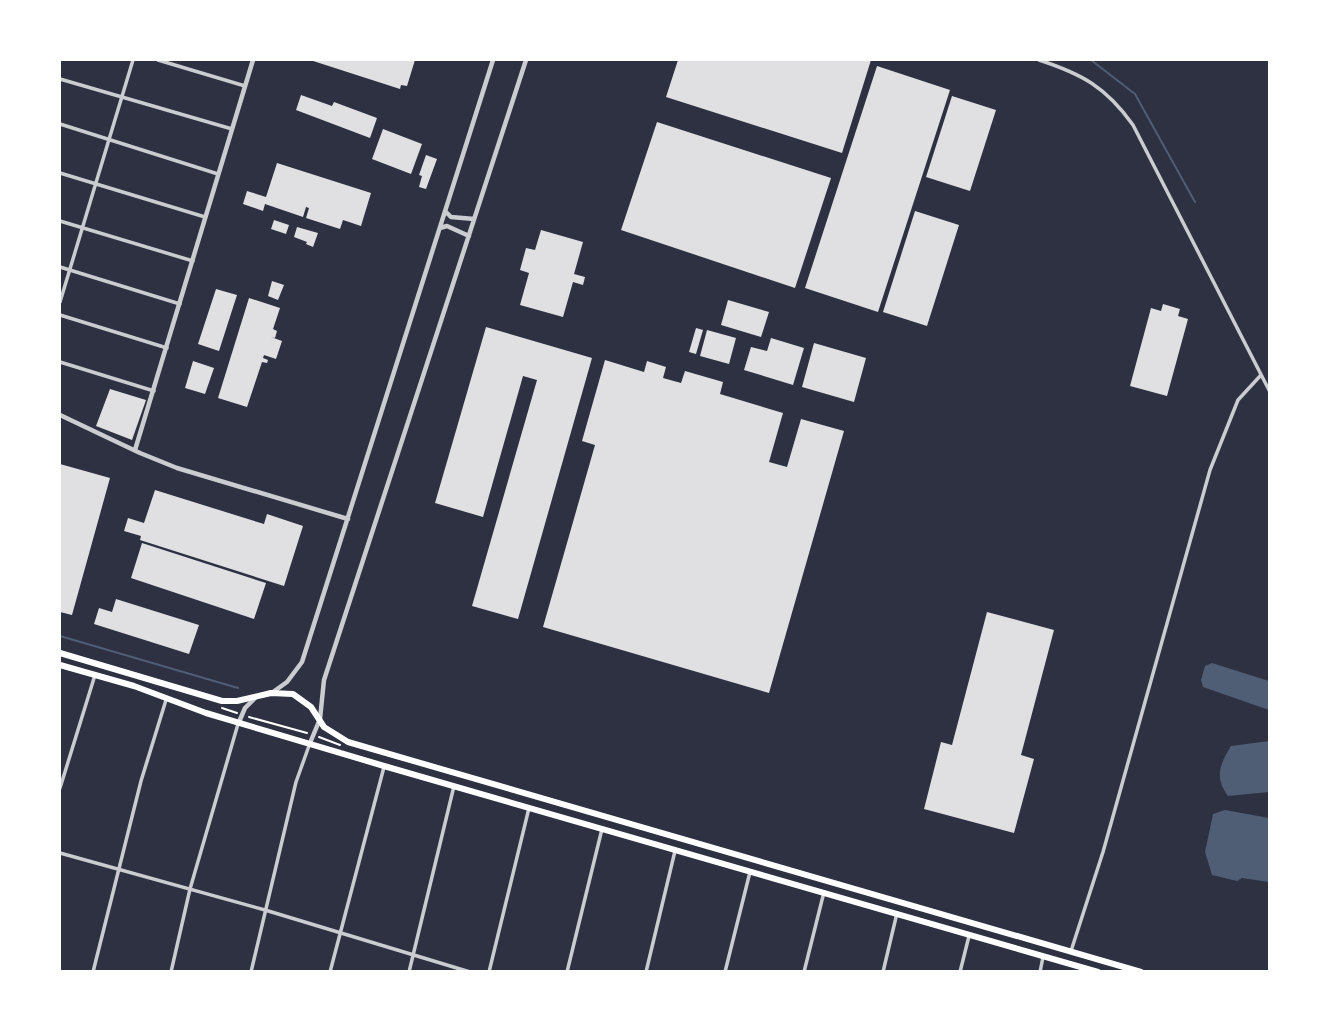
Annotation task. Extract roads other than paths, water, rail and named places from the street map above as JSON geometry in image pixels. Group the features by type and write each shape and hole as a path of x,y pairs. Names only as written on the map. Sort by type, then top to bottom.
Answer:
{"highway":[{"path":"60,653 222,701 237,701 271,693 293,694 311,707 324,727 338,738 370,749 1141,971"},
{"path":"60,665 238,723 1098,971"}],"street":[{"path":"60,302 133,60"},
{"path":"158,60 245,86"},
{"path":"135,450 253,60"},
{"path":"171,971 190,889 238,723 250,702 287,682 302,662 493,60"},
{"path":"251,971 296,782 320,719 324,680 526,60"},
{"path":"1039,60 1066,68 1092,82 1124,112 1269,392"},
{"path":"60,79 232,129"},
{"path":"60,124 218,174"},
{"path":"60,173 205,217"},
{"path":"445,211 451,217 474,219"},
{"path":"60,221 193,261"},
{"path":"440,228 447,226 469,236"},
{"path":"60,267 180,304"},
{"path":"60,315 167,348"},
{"path":"60,362 154,391"},
{"path":"1072,951 1103,852 1210,471 1238,400 1261,375"},
{"path":"60,415 177,468 348,519"},
{"path":"60,788 95,675"},
{"path":"93,971 141,781 167,698"},
{"path":"330,971 384,766"},
{"path":"409,971 454,786"},
{"path":"489,971 530,808"},
{"path":"567,971 602,829"},
{"path":"646,971 676,850"},
{"path":"60,853 470,971"},
{"path":"725,971 750,872"},
{"path":"804,971 824,892"},
{"path":"883,971 897,913"},
{"path":"960,971 970,934"},
{"path":"1040,971 1044,955"}],"water":[{"path":"1212,663 1269,681 1269,710 1203,687 1201,680 1205,666"},
{"path":"1269,741 1269,792 1228,796 1221,783 1220,771 1231,746"},
{"path":"1225,810 1269,818 1269,882 1242,878 1237,881 1212,875 1205,852 1213,814"}],"waterway":[{"path":"1091,60 1135,94 1195,202"},
{"path":"60,636 238,688"}]}
